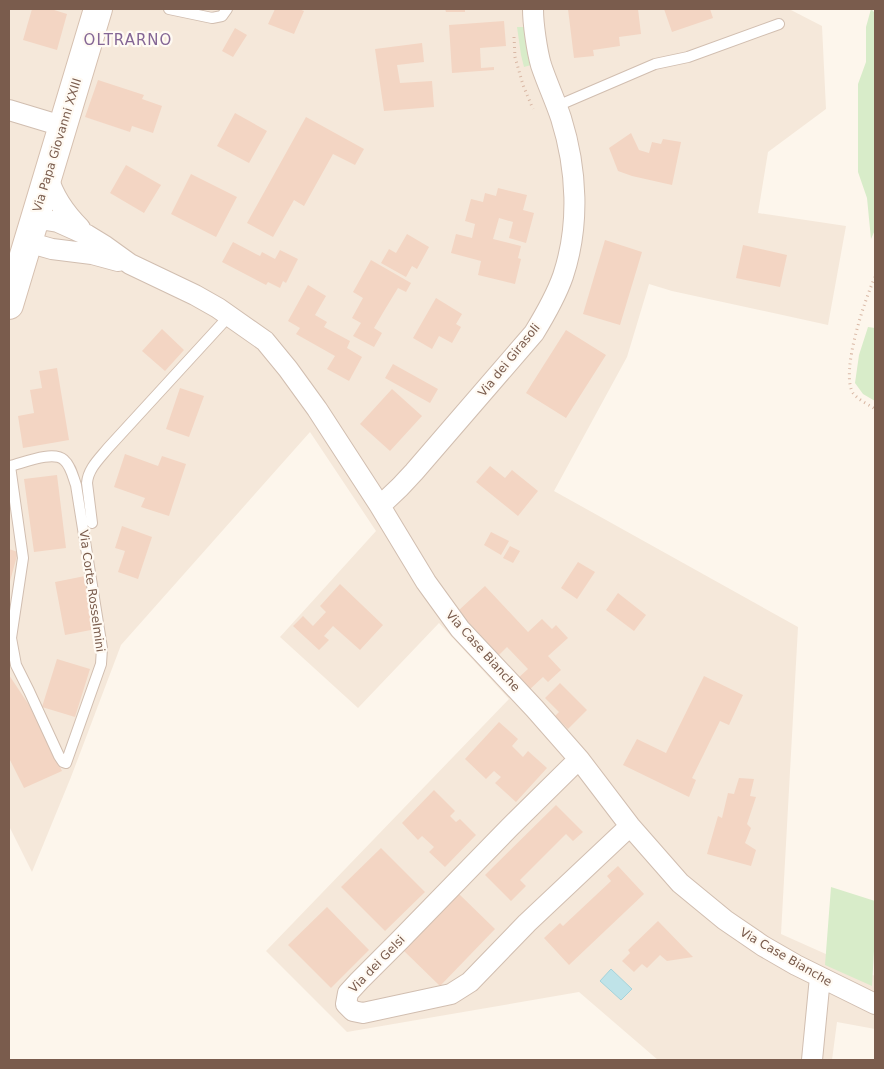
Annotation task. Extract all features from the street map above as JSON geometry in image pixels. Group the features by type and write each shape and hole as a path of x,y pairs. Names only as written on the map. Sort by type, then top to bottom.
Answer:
{"main road":[{"name":"Via Papa Giovanni XXIII","path":"11,292 48,177 98,9"}],"street":[{"name":"Via dei Girasoli","path":"380,506 410,477 523,347 546,314 562,277 572,236 574,197 572,166 557,106 540,60 533,9"},
{"path":"9,110 62,126"},
{"name":"Via Case Bianche","path":"48,177 61,207 87,235"},
{"name":"Via Case Bianche","path":"130,264 92,254 52,249 30,233 40,221 46,220 58,222 87,235 130,264 195,295 230,315 265,341 317,409 380,506 426,582 460,629 579,759 630,826 680,883 725,920 763,946 820,978 875,1004"},
{"name":"Via dei Gelsi","path":"579,759 359,981 348,993 346,1004 352,1011 364,1013 451,994 470,982 527,923 630,826"},
{"path":"812,1060 820,978"}],"lane":[{"path":"169,9 212,18 222,16 227,9"},
{"path":"557,106 655,64 688,57 779,24"},
{"path":"92,523 87,483 94,466 108,448 230,315"},
{"name":"Via Corte Rosselmini","path":"54,456 62,458 68,465 76,485 102,655 66,763 59,756 16,665 11,638 24,558 9,466 45,457 54,456"}],"path":[{"path":"875,277 856,333 849,369 849,382 853,393 875,408"}],"shaded area":[{"name":"OLTRARNO","path":"9,9 789,9 822,26 826,109 768,152 758,213 846,226 828,325 672,291 649,284 627,357 554,491 798,627 781,934 875,976 875,1029 837,1022 832,1060 658,1060 579,992 347,1032 266,951 509,699 439,623 358,708 280,637 376,531 310,432 121,645 71,777 32,872 9,826"}],"green space":[{"path":"871,9 875,13 875,230 871,239 867,198 858,172 858,84 866,62 866,27"},
{"path":"517,27 526,27 531,65 524,67 521,55"},
{"path":"868,327 875,328 875,401 863,394 855,383 859,355"},
{"path":"831,887 875,901 872,986 825,965"}],"water":[{"path":"611,969 632,989 621,1000 600,981"}],"building":[{"path":"32,9 51,9 67,14 57,50 23,40"},
{"path":"275,9 299,9 304,11 294,34 268,24"},
{"path":"445,9 465,9 465,12 446,12"},
{"path":"568,9 638,9 641,34 619,37 620,46 593,50 594,56 574,58"},
{"path":"664,9 710,9 713,18 672,32"},
{"path":"504,21 506,46 480,48 481,68 494,67 494,70 452,73 449,25"},
{"path":"235,28 247,35 233,57 222,51"},
{"path":"422,43 424,62 397,65 400,83 432,81 434,107 384,111 375,49"},
{"path":"98,80 144,95 142,99 162,106 153,133 132,126 130,132 85,117"},
{"path":"235,113 267,131 249,163 217,146"},
{"path":"306,117 364,149 355,165 333,154 304,206 294,200 273,237 247,223"},
{"path":"631,133 639,150 649,153 652,142 661,144 663,139 681,142 672,185 618,171 609,148"},
{"path":"126,165 161,185 144,213 110,193"},
{"path":"191,174 237,197 216,237 171,214"},
{"path":"498,188 527,195 523,210 534,213 526,243 509,238 513,222 499,218 493,239 521,246 518,258 521,259 515,284 478,275 481,261 451,253 456,234 472,238 475,224 465,221 471,199 483,202 485,193 496,196"},
{"path":"407,234 429,247 417,269 412,266 406,277 381,263 389,249 396,253"},
{"path":"605,240 642,252 620,325 583,314"},
{"path":"233,242 260,256 262,252 275,259 280,250 298,259 286,283 283,281 280,288 268,282 266,285 222,262"},
{"path":"743,245 787,255 780,287 736,278"},
{"path":"371,260 411,283 406,292 398,288 374,328 382,333 374,347 353,336 361,323 352,318 363,298 353,292"},
{"path":"308,285 326,296 315,315 327,322 324,327 350,341 347,348 362,357 349,381 327,369 335,356 296,334 300,328 288,321"},
{"path":"436,298 462,314 456,324 461,327 452,343 439,336 432,349 413,338"},
{"path":"162,329 184,350 165,371 142,351"},
{"path":"566,330 606,355 566,418 526,393"},
{"path":"393,364 438,389 430,403 385,378"},
{"path":"57,368 69,440 23,448 18,416 34,413 30,390 42,388 39,371"},
{"path":"180,388 204,396 189,437 166,429"},
{"path":"392,389 422,416 390,451 360,424"},
{"path":"125,454 158,466 162,456 186,464 169,516 141,507 145,498 114,487"},
{"path":"490,466 505,478 512,470 538,491 518,516 476,482"},
{"path":"57,475 66,548 34,552 24,479"},
{"path":"122,526 152,537 138,579 118,572 125,551 115,548"},
{"path":"491,532 509,541 501,555 484,545"},
{"path":"510,546 520,551 513,563 503,558"},
{"path":"9,549 18,552 9,585"},
{"path":"578,562 595,572 577,599 561,588"},
{"path":"85,576 96,629 65,635 55,582"},
{"path":"340,584 383,625 360,650 333,626 324,636 329,640 319,650 293,626 303,616 313,626 326,612 320,606"},
{"path":"485,586 528,632 542,619 552,629 556,625 568,638 548,656 561,670 548,682 543,677 528,691 517,679 528,669 507,647 499,655 458,611"},
{"path":"618,593 646,615 634,631 606,610"},
{"path":"57,659 90,669 75,717 42,707"},
{"path":"9,675 29,705 62,771 24,788 9,758"},
{"path":"704,676 743,695 729,725 720,721 692,778 696,780 689,797 623,765 637,739 666,753"},
{"path":"560,683 587,710 568,729 555,716 559,712 545,698"},
{"path":"499,722 518,739 512,746 523,757 528,751 547,768 516,802 495,783 501,777 494,771 486,779 465,759"},
{"path":"739,778 754,779 750,796 756,797 747,824 751,828 745,843 756,850 751,866 707,854 718,816 722,818 728,793 734,794"},
{"path":"434,790 455,811 450,816 456,822 460,819 476,835 445,867 429,852 434,847 422,836 418,840 402,823"},
{"path":"556,805 583,832 573,841 566,834 520,880 526,886 511,901 485,875"},
{"path":"381,848 425,892 385,931 341,887"},
{"path":"618,866 644,894 569,965 544,938 560,923 563,926 611,881 607,876"},
{"path":"459,894 495,929 440,986 404,951"},
{"path":"327,907 369,950 331,988 288,945"},
{"path":"658,921 693,957 667,961 660,955 647,968 642,964 634,972 622,961 630,953 628,950"}],"district":[{"name":"OLTRARNO","path":"128,40"}]}
